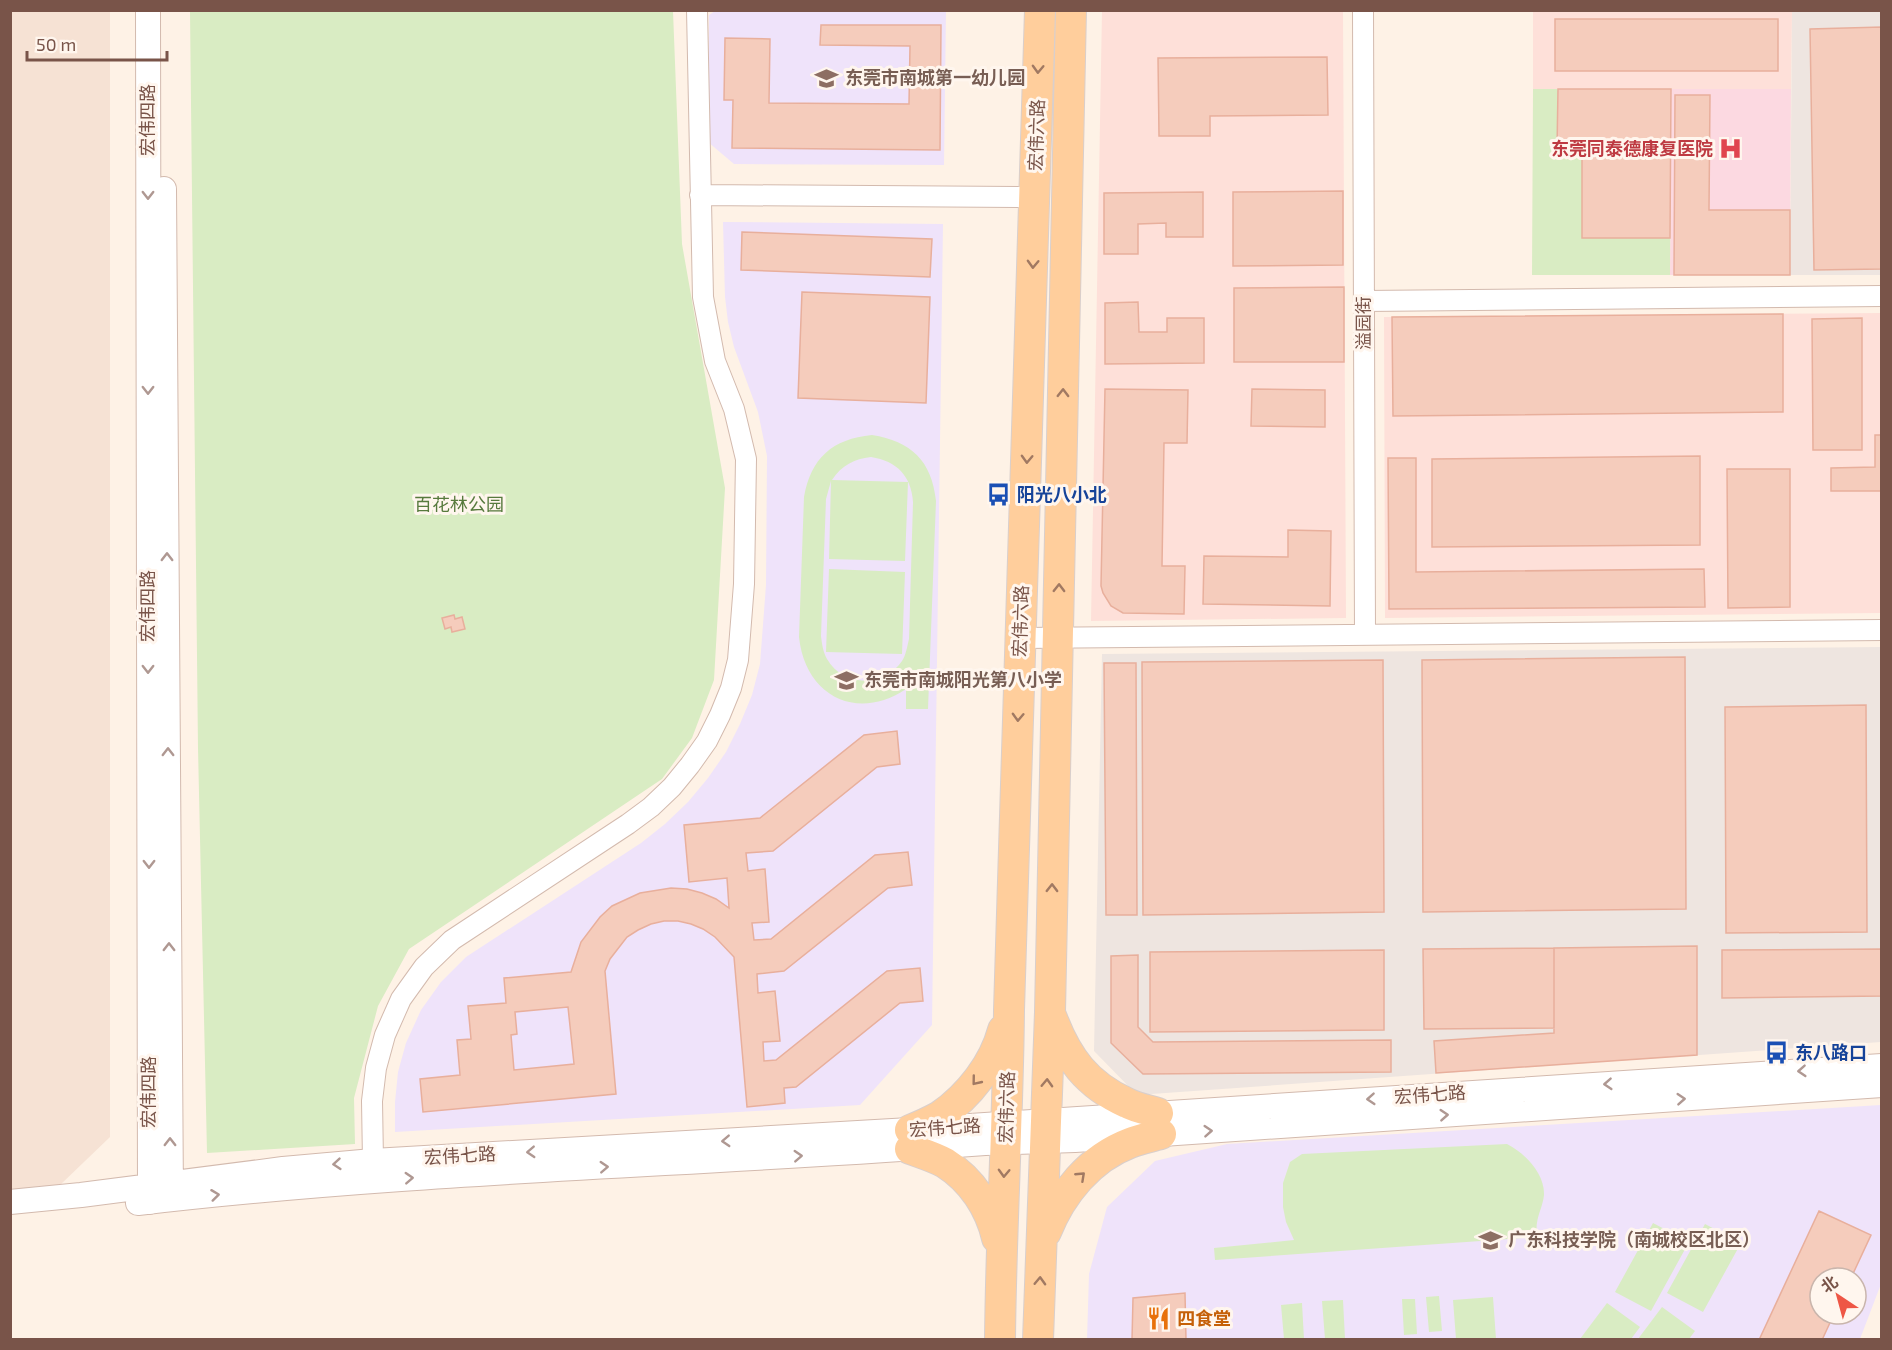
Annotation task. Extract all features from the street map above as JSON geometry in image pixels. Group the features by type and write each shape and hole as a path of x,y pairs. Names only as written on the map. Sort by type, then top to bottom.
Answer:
{"main road":[{"name":"宏伟六路","path":"1000,1340 1040,10"},
{"name":"宏伟六路","path":"1038,1340 1050,1012 1071,10"},
{"path":"1001,1255 992,1219 973,1187 944,1163 910,1140 965,1095 985,1070 1000,1041 1009,1010"},
{"path":"1041,1244 1054,1212 1073,1184 1099,1160 1160,1123 1101,1089 1078,1068 1060,1042 1050,1012"}],"street":[{"name":"宏伟四路","path":"148,10 160,1193"},
{"name":"宏伟四路","path":"160,1193 163,10"},
{"path":"373,1161 372,1101 379,1057 385,1035 401,999 424,967 452,940 651,807 672,787 707,741 731,688 738,660 744,584 746,459 734,409 715,361 703,297 697,10"},
{"name":"溢园街","path":"1363,10 1365,635"},
{"path":"700,195 1035,197"},
{"path":"1364,301 1881,296"},
{"path":"1021,638 1881,630"},
{"name":"宏伟七路","path":"10,1202 160,1193 231,1192 1160,1123 1881,1066"},
{"name":"宏伟七路","path":"1160,1123 1881,1085"},
{"name":"宏伟七路","path":"10,1218 160,1193 283,1169 373,1161 910,1140"}],"shaded area":[{"path":"11,11 110,11 110,1137 60,1185 11,1190"},
{"name":"东莞市南城第一幼儿园","path":"715,11 946,11 944,165 734,164 708,142 709,15"},
{"path":"1102,11 1343,11 1346,618 1091,621"},
{"path":"1533,11 1792,11 1791,89 1533,89"},
{"path":"1792,11 1881,11 1881,275 1790,275"},
{"name":"东莞同泰德康复医院","path":"1671,89 1791,89 1790,275 1670,275"},
{"name":"东莞市南城阳光第八小学","path":"723,222 943,224 932,1025 860,1105 395,1132 398,1072 406,1043 421,1010 441,982 466,957 641,843 665,824 688,802 726,752 752,695 760,664 766,585 767,456 758,412 734,347 728,322"},
{"path":"1881,313 1881,613 1385,618 1384,317"},
{"path":"1881,647 1881,1042 1137,1095 1094,1051 1102,654"},
{"name":"广东科技学院（南城校区北区）","path":"1881,1105 1881,1284 1868,1318 1868,1266 1808,1266 1808,1326 1865,1326 1860,1339 1087,1340 1089,1274 1107,1207 1155,1161 1227,1144"}],"green space":[{"name":"百花林公园","path":"190,11 673,11 682,244 725,488 714,680 692,738 662,779 409,949 378,1006 354,1098 355,1144 207,1153 198,748"},
{"path":"1533,89 1671,89 1670,275 1532,275"},
{"path":"872,435 886,438 908,448 924,464 934,487 936,501 928,709 906,709 906,689 888,699 869,703 852,703 836,697 823,688 811,675 803,658 799,637 804,497 807,483 818,461 826,453 845,441","holes":["871,457 895,466 908,482 832,480 849,464","831,481 829,559 905,561 908,482 913,502 909,639 906,651 902,661 885,676 875,680 853,679 843,675 827,659 821,636 826,499"]},
{"path":"829,569 905,572 902,654 826,652"},
{"path":"1507,1144 1533,1165 1541,1179 1544,1195 1537,1225 1538,1237 1215,1260 1214,1248 1294,1240 1286,1222 1283,1207 1283,1183 1290,1162 1302,1154"},
{"path":"1653,1223 1689,1242 1651,1311 1615,1292"},
{"path":"1705,1224 1741,1243 1703,1312 1667,1293"},
{"path":"1439,1296 1442,1331 1429,1332 1426,1297"},
{"path":"1493,1297 1496,1339 1456,1339 1453,1300"},
{"path":"1402,1299 1415,1299 1417,1334 1404,1335"},
{"path":"1343,1300 1345,1339 1325,1339 1322,1301"},
{"path":"1302,1303 1304,1339 1284,1339 1281,1305"},
{"path":"1607,1303 1640,1327 1631,1339 1580,1339"},
{"path":"1662,1307 1695,1331 1689,1339 1638,1339"}],"building":[{"path":"1555,19 1778,19 1778,71 1555,71"},
{"path":"821,25 941,25 940,150 732,148 733,100 724,100 725,38 770,39 769,103 909,104 910,46 820,45"},
{"path":"1882,27 1882,269 1814,270 1810,29"},
{"path":"1327,57 1328,115 1210,116 1210,136 1159,136 1158,58"},
{"path":"1558,89 1671,89 1670,238 1582,238 1582,149 1557,149"},
{"path":"1675,95 1710,95 1709,210 1790,210 1790,275 1674,275"},
{"path":"1343,191 1343,265 1233,266 1233,192"},
{"path":"1203,192 1203,237 1166,237 1166,223 1138,224 1138,254 1104,254 1104,193"},
{"path":"742,232 932,239 930,277 741,270"},
{"path":"1344,287 1344,362 1234,362 1234,288"},
{"path":"802,292 930,297 926,403 798,398"},
{"path":"1138,302 1139,332 1167,332 1167,318 1204,318 1204,363 1105,364 1105,303"},
{"path":"1783,314 1783,412 1393,416 1392,317"},
{"path":"1862,318 1862,450 1813,450 1812,319"},
{"path":"1105,389 1188,390 1187,443 1164,443 1162,566 1185,566 1184,614 1123,613 1111,606 1103,593 1101,586"},
{"path":"1252,389 1325,390 1325,427 1251,426"},
{"path":"1875,435 1882,435 1882,491 1831,491 1831,468 1875,467"},
{"path":"1700,456 1700,545 1432,547 1432,459"},
{"path":"1388,458 1416,458 1416,572 1704,569 1705,607 1389,609"},
{"path":"1727,469 1790,469 1790,607 1728,608"},
{"path":"1288,530 1331,531 1330,606 1203,604 1204,556 1288,557"},
{"path":"454,615 455,619 462,617 465,629 452,632 451,627 445,629 442,618"},
{"path":"1685,657 1686,909 1423,912 1422,660"},
{"path":"1383,660 1384,912 1143,915 1142,662"},
{"path":"1104,663 1136,663 1137,915 1106,915"},
{"path":"1866,705 1867,932 1726,933 1725,707"},
{"path":"897,731 900,764 877,767 773,851 746,853 748,871 765,869 769,922 752,923 754,940 771,939 875,855 908,852 912,885 888,888 784,971 757,974 758,993 775,991 780,1041 763,1042 764,1061 776,1060 887,971 920,968 923,1001 900,1003 796,1087 784,1088 785,1103 747,1107 734,957 715,937 703,929 678,921 664,921 651,924 627,937 610,959 605,971 616,1094 423,1112 420,1079 460,1075 457,1040 471,1039 468,1006 506,1003 504,978 571,972 581,942 600,917 612,906 640,893 671,888 687,889 716,899 729,908 727,878 689,882 684,825 760,818 864,735","holes":["568,1007 574,1064 514,1070 511,1035 517,1034 515,1012"]},
{"path":"1697,946 1697,1055 1436,1073 1434,1041 1554,1033 1554,948"},
{"path":"1554,948 1554,1028 1424,1029 1423,949"},
{"path":"1882,949 1882,996 1722,998 1722,950"},
{"path":"1384,950 1384,1030 1150,1032 1150,952"},
{"path":"1138,955 1138,1027 1153,1042 1391,1040 1391,1072 1143,1074 1111,1043 1111,956"},
{"path":"1819,1211 1871,1235 1857,1266 1808,1266 1808,1326 1828,1326 1822,1340 1759,1340"},
{"name":"四食堂","path":"1185,1293 1186,1340 1132,1340 1133,1298"}],"place":[{"name":"东莞市南城第一幼儿园","path":"827,78"},
{"name":"东莞同泰德康复医院","path":"1731,149"},
{"name":"阳光八小北","path":"999,495"},
{"name":"东莞市南城阳光第八小学","path":"846,680"},
{"name":"东八路口","path":"1777,1053"},
{"name":"广东科技学院（南城校区北区）","path":"1490,1240"},
{"name":"四食堂","path":"1159,1319"}]}
